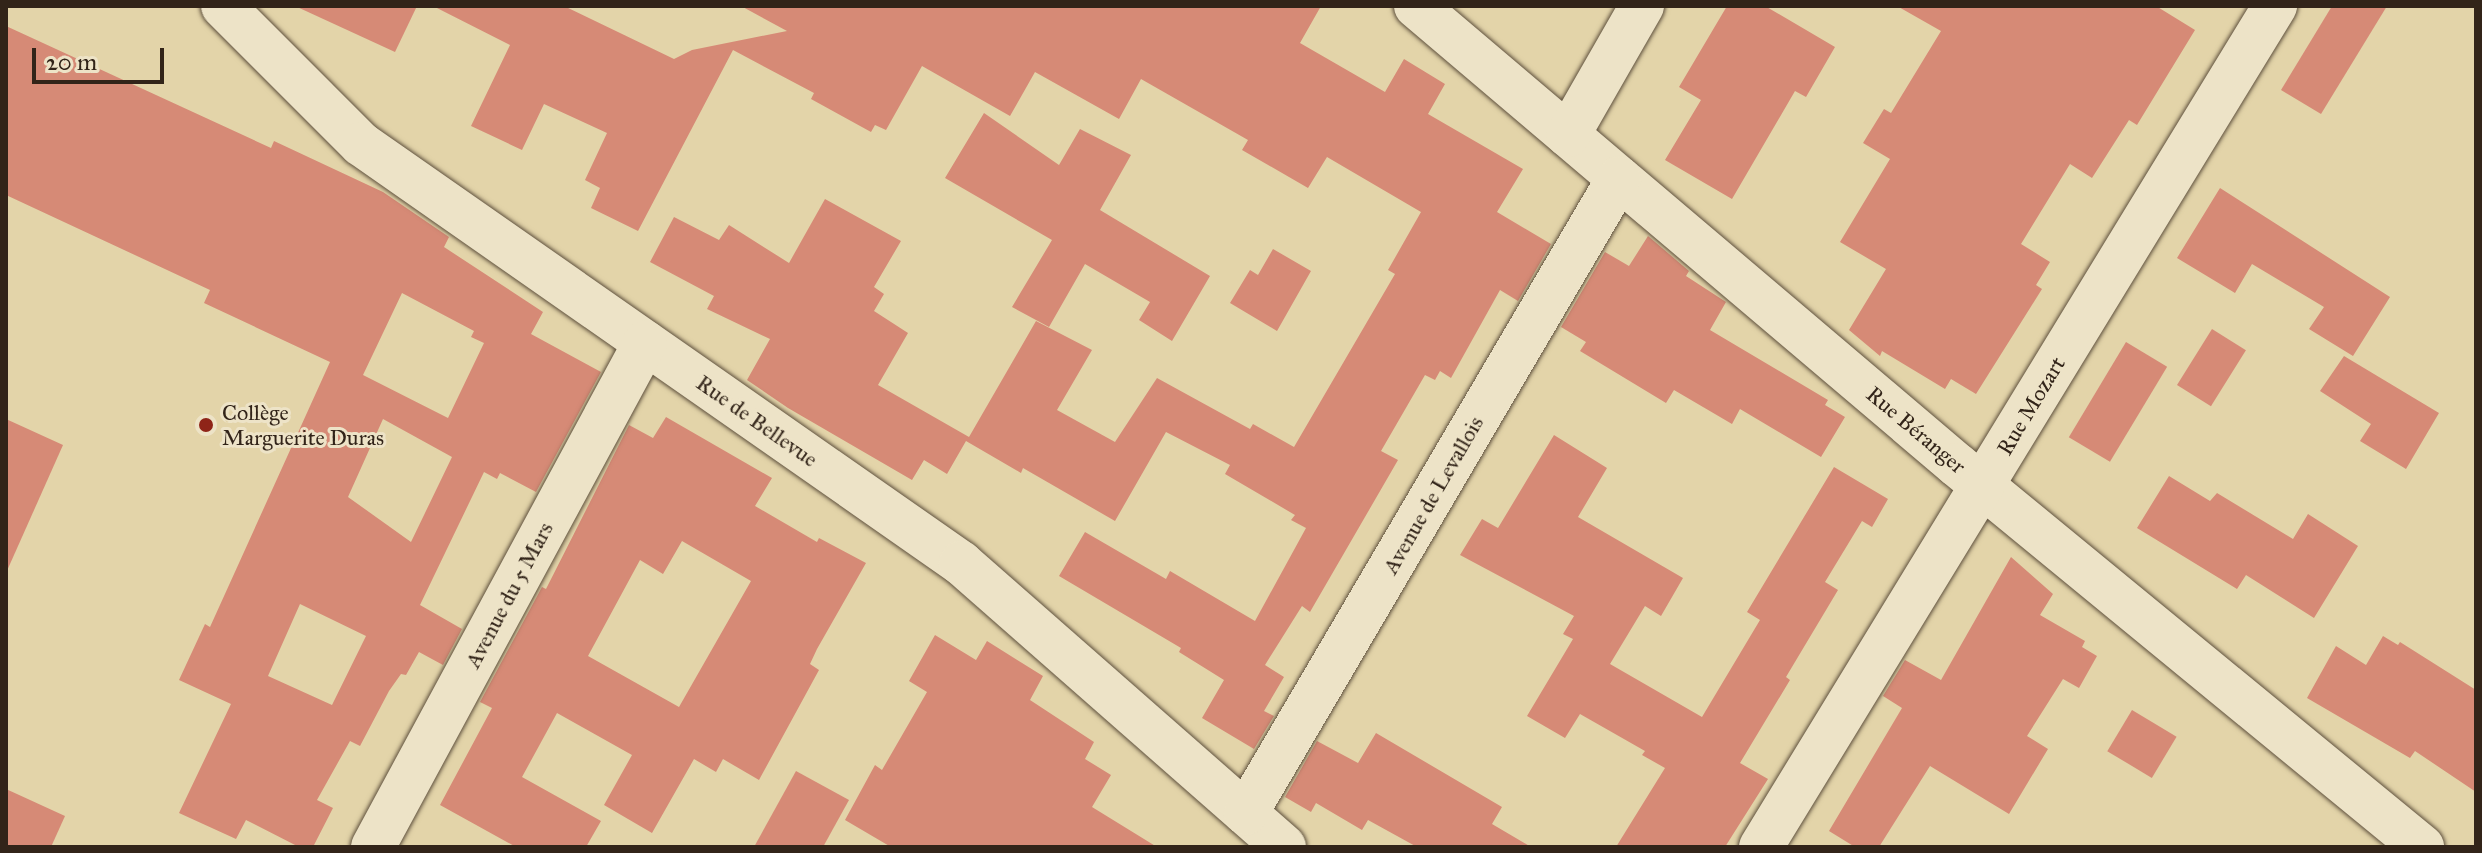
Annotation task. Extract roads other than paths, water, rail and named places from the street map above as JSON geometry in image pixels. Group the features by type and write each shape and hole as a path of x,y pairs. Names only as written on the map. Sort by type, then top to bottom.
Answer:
{"street":[{"name":"Rue de Bellevue","path":"223,6 361,144 961,563 1284,847"},
{"name":"Rue Béranger","path":"1416,6 1982,486 2422,847"},
{"path":"1568,135 1642,6"},
{"name":"Rue Mozart","path":"1761,847 2275,6"},
{"name":"Avenue de Levallois","path":"1246,813 1619,178"},
{"name":"Avenue du 5 Mars","path":"373,847 645,343"}],"place":[{"name":"Collège Marguerite Duras","path":"206,425"}]}
